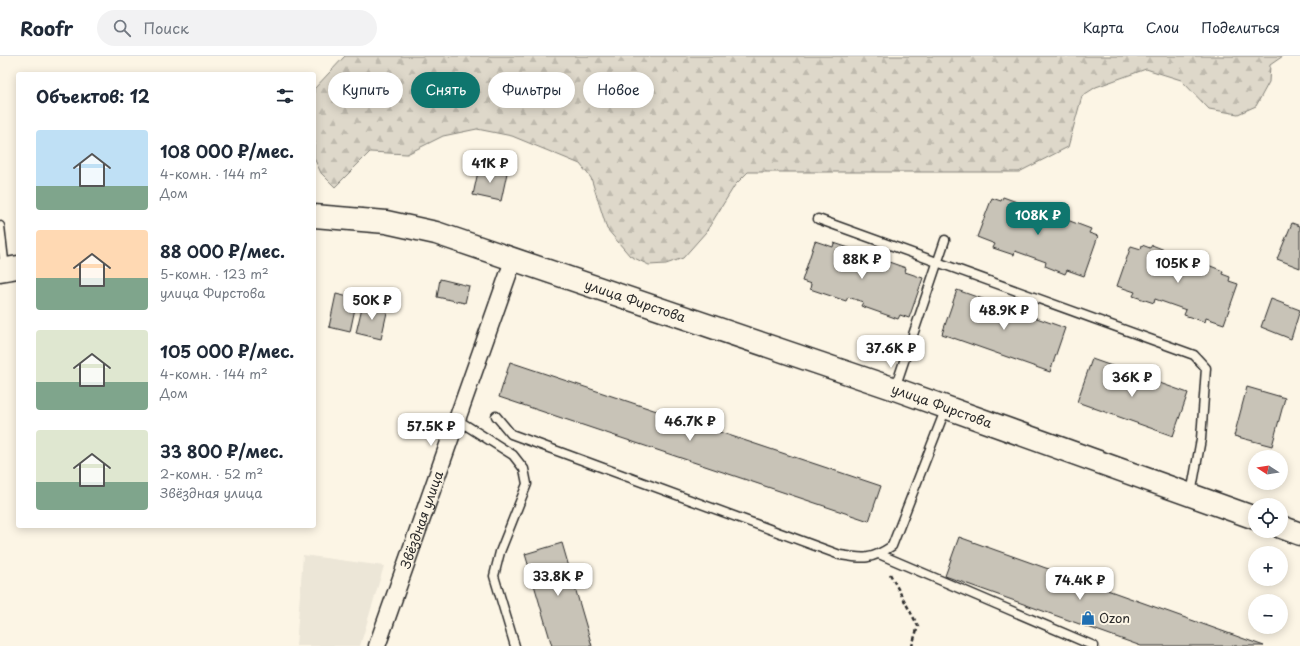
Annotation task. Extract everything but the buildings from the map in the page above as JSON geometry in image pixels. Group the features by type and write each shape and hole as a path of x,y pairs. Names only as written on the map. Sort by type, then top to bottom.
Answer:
{"main road":[{"name":"улица Фирстова","path":"316,216 386,222 436,233 514,258 895,388 1248,515"},
{"path":"1288,530 1300,534"}],"street":[{"name":"Звёздная улица","path":"377,646 514,258"}],"lane":[{"path":"818,219 1194,355 1206,368 1201,439 1191,495"},
{"path":"0,226 8,269"},
{"path":"895,388 945,240"},
{"path":"496,416 511,434 840,554 863,559 880,554 892,546 947,407"},
{"path":"456,419 513,455 524,469 527,484 500,552 494,576 515,646"},
{"path":"880,554 1094,646"}],"path":[{"path":"880,554 918,626 912,646"}],"shaded area":[{"path":"303,555 384,566 360,646 296,646"}],"green space":[{"path":"345,56 1283,56 1270,65 1269,82 1256,106 1238,114 1209,109 1181,80 1146,69 1096,87 1082,96 1068,147 1019,172 748,172 735,185 706,232 683,258 666,264 649,265 630,256 607,229 591,178 580,164 512,136 477,129 443,136 407,154 370,152 335,187 321,173 316,162 316,87 328,74 328,108 403,108 403,72 330,72"}],"place":[{"name":"Ozon","path":"1088,618"}]}
